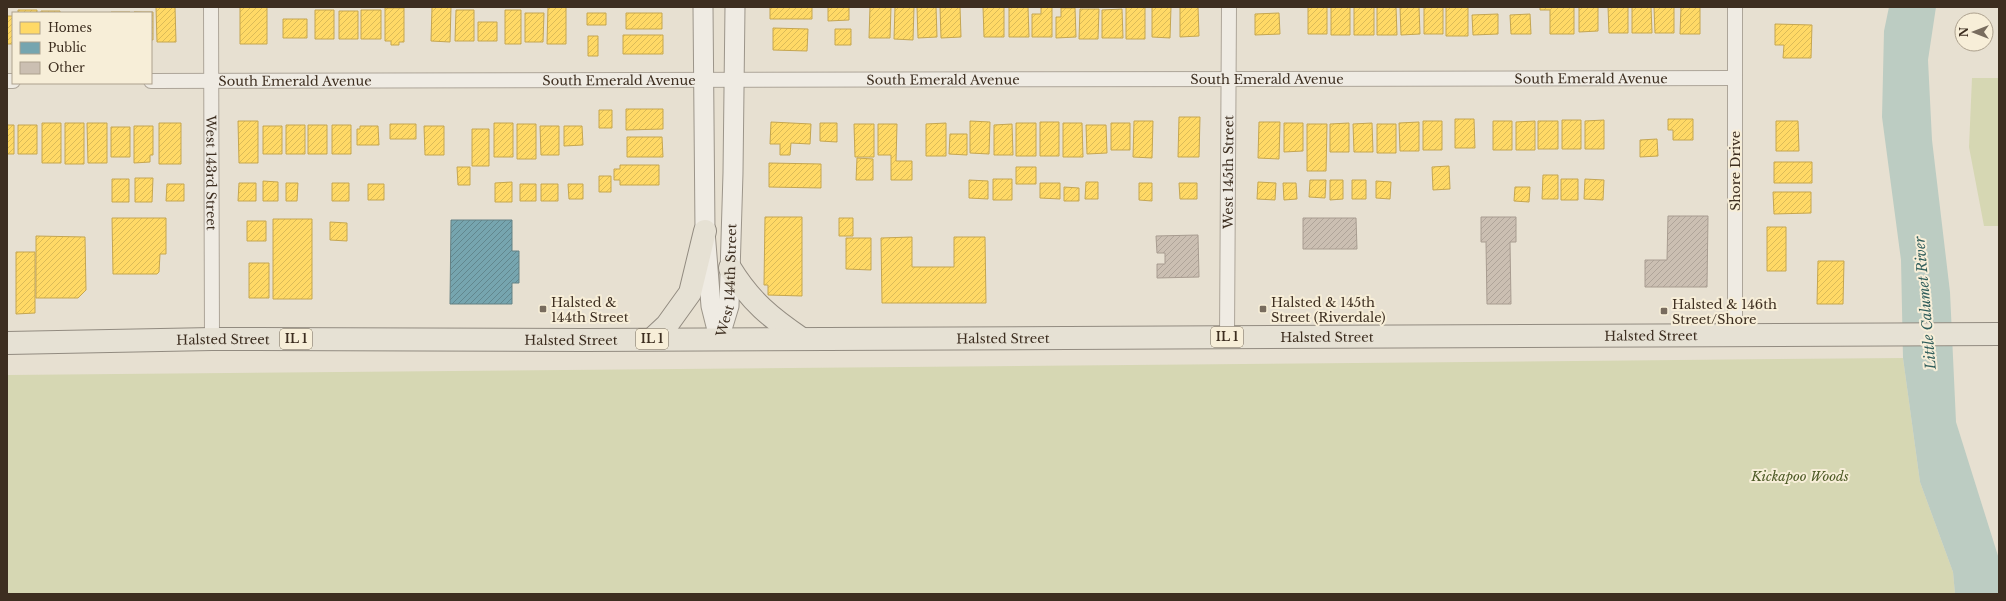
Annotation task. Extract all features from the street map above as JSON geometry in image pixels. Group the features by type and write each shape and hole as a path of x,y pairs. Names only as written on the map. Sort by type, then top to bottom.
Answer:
{"main road":[{"path":"652,339 667,326 690,293 705,230"},
{"path":"730,268 741,286 757,305 772,319 802,339"},
{"name":"Halsted Street","path":"7,343 212,339 802,339 1999,334"}],"street":[{"name":"West 143rd Street","path":"211,7 212,339"},
{"name":"West 144th Street","path":"703,7 705,230 711,306 720,339"},
{"name":"West 144th Street","path":"720,339 729,306 735,7"},
{"name":"West 145th Street","path":"1227,337 1229,7"},
{"name":"Shore Drive","path":"1735,7 1735,335"},
{"name":"South Emerald Avenue","path":"152,81 1735,78"}],"green space":[{"path":"1972,78 1999,78 1999,226 1984,226 1969,147"},
{"name":"Kickapoo Woods","path":"1903,358 1920,482 1953,572 1955,594 7,594 7,375"}],"water":[{"name":"Little Calumet River","path":"1889,7 1936,7 1928,60 1932,140 1950,292 1956,422 1999,559 1999,594 1955,594 1953,572 1920,482 1903,358 1901,260 1882,117 1884,31"}],"building: Homes":[{"path":"156,7 175,7 176,42 157,42"},
{"path":"240,7 267,7 267,44 240,44"},
{"path":"432,7 451,7 450,42 431,41"},
{"path":"548,7 566,7 566,44 547,44"},
{"path":"770,7 812,7 812,19 770,19"},
{"path":"828,7 849,7 849,20 828,21"},
{"path":"870,7 891,7 890,38 869,38"},
{"path":"895,7 914,7 913,40 894,39"},
{"path":"917,7 936,7 937,37 918,38"},
{"path":"940,7 960,7 961,37 941,38"},
{"path":"983,7 1004,7 1004,37 984,37"},
{"path":"1009,7 1028,7 1029,37 1009,37"},
{"path":"1041,7 1052,7 1052,37 1032,37 1032,14 1041,14"},
{"path":"1126,7 1145,7 1145,39 1126,39"},
{"path":"1152,7 1171,7 1170,38 1152,37"},
{"path":"1180,7 1198,7 1199,36 1180,37"},
{"path":"1308,7 1327,7 1327,34 1308,34"},
{"path":"1331,7 1350,7 1350,35 1331,35"},
{"path":"1354,7 1374,7 1374,35 1354,35"},
{"path":"1377,7 1396,7 1397,35 1377,35"},
{"path":"1400,7 1419,7 1420,34 1401,35"},
{"path":"1424,7 1443,7 1443,34 1424,34"},
{"path":"1446,7 1468,7 1468,36 1446,36"},
{"path":"1540,7 1574,7 1574,34 1550,34 1550,10 1540,10"},
{"path":"1579,7 1598,7 1598,31 1579,32"},
{"path":"1608,7 1628,7 1628,33 1609,33"},
{"path":"1632,7 1651,7 1652,33 1632,33"},
{"path":"1654,7 1674,7 1674,33 1655,33"},
{"path":"1681,7 1700,7 1700,34 1680,34"},
{"path":"385,8 404,8 404,42 399,42 399,45 391,45 391,41 385,41"},
{"path":"1061,8 1075,8 1076,37 1056,38 1056,17 1061,17"},
{"path":"1080,9 1099,9 1098,39 1079,39"},
{"path":"1122,9 1123,38 1102,38 1102,10"},
{"path":"18,10 37,10 37,12 18,12"},
{"path":"315,10 334,10 334,39 315,39"},
{"path":"361,10 381,10 381,39 361,39"},
{"path":"456,10 474,10 474,41 455,41"},
{"path":"505,10 521,10 521,44 505,44"},
{"path":"41,11 60,11 60,12"},
{"path":"339,11 358,11 358,39 339,39"},
{"path":"152,12 153,12 152,40"},
{"path":"525,13 544,13 543,42 525,42"},
{"path":"587,13 606,13 606,25 587,25"},
{"path":"626,13 662,13 662,29 626,29"},
{"path":"1279,13 1280,34 1255,35 1255,14"},
{"path":"1498,14 1498,34 1473,35 1472,15"},
{"path":"1530,14 1531,34 1511,34 1510,15"},
{"path":"7,16 12,16 12,44 7,44"},
{"path":"283,19 307,19 307,38 283,38"},
{"path":"478,22 497,22 497,41 478,41"},
{"path":"1775,24 1812,25 1811,58 1783,58 1784,45 1775,45"},
{"path":"773,28 808,29 807,51 773,50"},
{"path":"835,29 851,29 851,45 835,45"},
{"path":"623,35 663,35 663,54 623,54"},
{"path":"588,36 598,36 598,56 588,56"},
{"path":"626,109 663,109 663,129 626,130"},
{"path":"599,110 612,110 612,128 599,128"},
{"path":"1179,117 1200,117 1199,157 1178,157"},
{"path":"1455,119 1474,119 1475,148 1455,148"},
{"path":"1668,119 1693,119 1693,140 1673,140 1673,130 1668,130"},
{"path":"1562,120 1581,120 1581,149 1562,149"},
{"path":"1604,120 1604,149 1585,149 1585,121"},
{"path":"238,121 258,121 258,163 239,163"},
{"path":"970,121 990,122 989,154 970,153"},
{"path":"1134,121 1153,121 1152,158 1133,157"},
{"path":"1423,121 1442,121 1442,150 1423,150"},
{"path":"1493,121 1512,121 1512,150 1493,150"},
{"path":"1535,121 1535,150 1516,150 1516,122"},
{"path":"1538,121 1558,121 1558,149 1538,149"},
{"path":"1776,121 1798,121 1799,151 1776,151"},
{"path":"771,122 811,124 810,144 791,143 790,155 780,155 780,144 770,144"},
{"path":"1040,122 1059,122 1059,156 1040,156"},
{"path":"1259,122 1280,122 1279,159 1258,158"},
{"path":"1419,122 1419,151 1400,151 1399,123"},
{"path":"42,123 61,123 61,163 42,163"},
{"path":"65,123 84,123 84,164 65,164"},
{"path":"87,123 107,123 107,163 88,163"},
{"path":"159,123 181,123 181,164 159,164"},
{"path":"494,123 513,123 513,157 494,157"},
{"path":"820,123 837,123 837,142 820,141"},
{"path":"946,123 946,156 926,156 926,124"},
{"path":"1016,123 1036,123 1036,156 1016,156"},
{"path":"1063,123 1082,123 1083,157 1063,157"},
{"path":"1111,123 1130,123 1130,150 1111,150"},
{"path":"1284,123 1303,123 1303,151 1284,152"},
{"path":"1349,123 1349,152 1330,152 1330,124"},
{"path":"1372,123 1373,152 1354,152 1353,124"},
{"path":"390,124 416,124 416,139 390,139"},
{"path":"517,124 536,124 536,159 517,159"},
{"path":"854,124 874,124 874,157 855,157"},
{"path":"878,124 897,124 896,161 912,161 912,180 891,180 891,155 878,155"},
{"path":"1012,124 1013,155 994,155 994,125"},
{"path":"1307,124 1327,124 1326,171 1307,171"},
{"path":"1377,124 1396,124 1396,153 1377,153"},
{"path":"7,125 14,125 14,154 7,154"},
{"path":"18,125 37,125 37,154 18,154"},
{"path":"286,125 305,125 305,154 286,154"},
{"path":"308,125 327,125 327,154 308,154"},
{"path":"332,125 351,125 351,154 332,154"},
{"path":"1086,125 1106,125 1107,153 1087,154"},
{"path":"134,126 153,126 153,155 150,155 150,162 134,163"},
{"path":"263,126 282,126 282,154 263,154"},
{"path":"360,126 378,126 379,145 357,145 357,129 360,129"},
{"path":"424,126 444,126 444,155 425,155"},
{"path":"540,126 559,126 559,155 541,155"},
{"path":"564,126 582,126 583,145 564,146"},
{"path":"111,127 130,127 130,157 111,157"},
{"path":"472,129 489,129 489,166 472,166"},
{"path":"950,134 967,134 967,155 949,154"},
{"path":"627,137 662,137 663,157 627,157"},
{"path":"1657,139 1658,156 1640,157 1640,140"},
{"path":"857,158 873,159 873,180 856,180"},
{"path":"1774,162 1812,162 1812,183 1774,183"},
{"path":"769,163 821,164 821,188 769,187"},
{"path":"620,165 659,165 659,185 620,185 620,180 614,180 614,169 620,169"},
{"path":"1449,166 1450,189 1433,190 1432,167"},
{"path":"457,167 470,167 470,185 458,185"},
{"path":"1016,167 1036,167 1036,184 1016,184"},
{"path":"1543,175 1558,175 1558,199 1542,199"},
{"path":"599,176 611,176 611,192 599,192"},
{"path":"135,178 153,178 152,202 135,202"},
{"path":"112,179 129,179 129,202 112,202"},
{"path":"993,179 1012,179 1012,200 993,200"},
{"path":"1561,179 1578,179 1578,200 1561,200"},
{"path":"1585,179 1604,180 1603,200 1584,199"},
{"path":"969,180 988,181 988,199 969,198"},
{"path":"1310,180 1326,180 1325,198 1309,197"},
{"path":"1330,180 1343,180 1343,199 1330,200"},
{"path":"1352,180 1366,180 1366,199 1352,199"},
{"path":"263,181 278,182 278,201 263,201"},
{"path":"1376,181 1391,182 1390,199 1376,198"},
{"path":"512,182 512,202 495,202 495,183"},
{"path":"1086,182 1098,182 1098,199 1085,199"},
{"path":"1258,182 1276,183 1275,200 1257,199"},
{"path":"239,183 256,183 256,201 238,201"},
{"path":"286,183 298,183 297,201 286,201"},
{"path":"332,183 349,183 349,201 332,201"},
{"path":"1040,183 1060,183 1060,199 1040,198"},
{"path":"1139,183 1152,183 1152,201 1139,200"},
{"path":"1179,183 1197,183 1197,199 1180,199"},
{"path":"1283,183 1296,183 1297,199 1284,200"},
{"path":"167,184 184,184 184,201 166,201"},
{"path":"368,184 384,184 384,200 368,200"},
{"path":"520,184 536,184 536,201 520,201"},
{"path":"541,184 558,184 558,201 541,201"},
{"path":"568,184 583,184 583,199 569,199"},
{"path":"1064,187 1079,188 1079,201 1064,201"},
{"path":"1515,187 1530,187 1529,202 1514,201"},
{"path":"1773,192 1811,192 1811,213 1774,214"},
{"path":"765,217 802,217 802,296 768,295 768,285 764,285"},
{"path":"112,218 166,218 166,254 160,254 159,272 157,274 113,274"},
{"path":"839,218 853,218 853,236 839,236"},
{"path":"273,219 312,219 312,299 273,299"},
{"path":"247,221 266,221 266,241 247,241"},
{"path":"330,222 347,223 347,241 330,240"},
{"path":"1767,227 1786,227 1786,271 1767,271"},
{"path":"36,236 85,237 86,290 78,298 36,298"},
{"path":"912,237 912,267 954,267 954,237 985,237 986,303 882,303 881,238"},
{"path":"846,238 871,238 871,270 846,269"},
{"path":"16,252 35,252 35,313 16,314"},
{"path":"1818,261 1844,261 1843,304 1817,304"},
{"path":"249,263 269,263 269,298 249,298"}],"building: Public":[{"path":"451,220 512,220 512,251 519,251 519,283 512,283 512,304 450,304"}],"building: Other":[{"path":"1668,216 1708,216 1707,287 1645,287 1645,260 1667,260"},
{"path":"1481,217 1516,217 1516,242 1510,242 1511,304 1487,304 1486,242 1481,242"},
{"path":"1303,218 1356,218 1357,249 1303,249"},
{"path":"1198,235 1199,277 1157,278 1157,264 1165,264 1165,253 1157,253 1156,236"}],"place":[{"name":"Halsted & 144th Street","path":"543,309"},
{"name":"Halsted & 145th Street (Riverdale)","path":"1263,309"},
{"name":"Halsted & 146th Street/Shore","path":"1664,311"}]}
